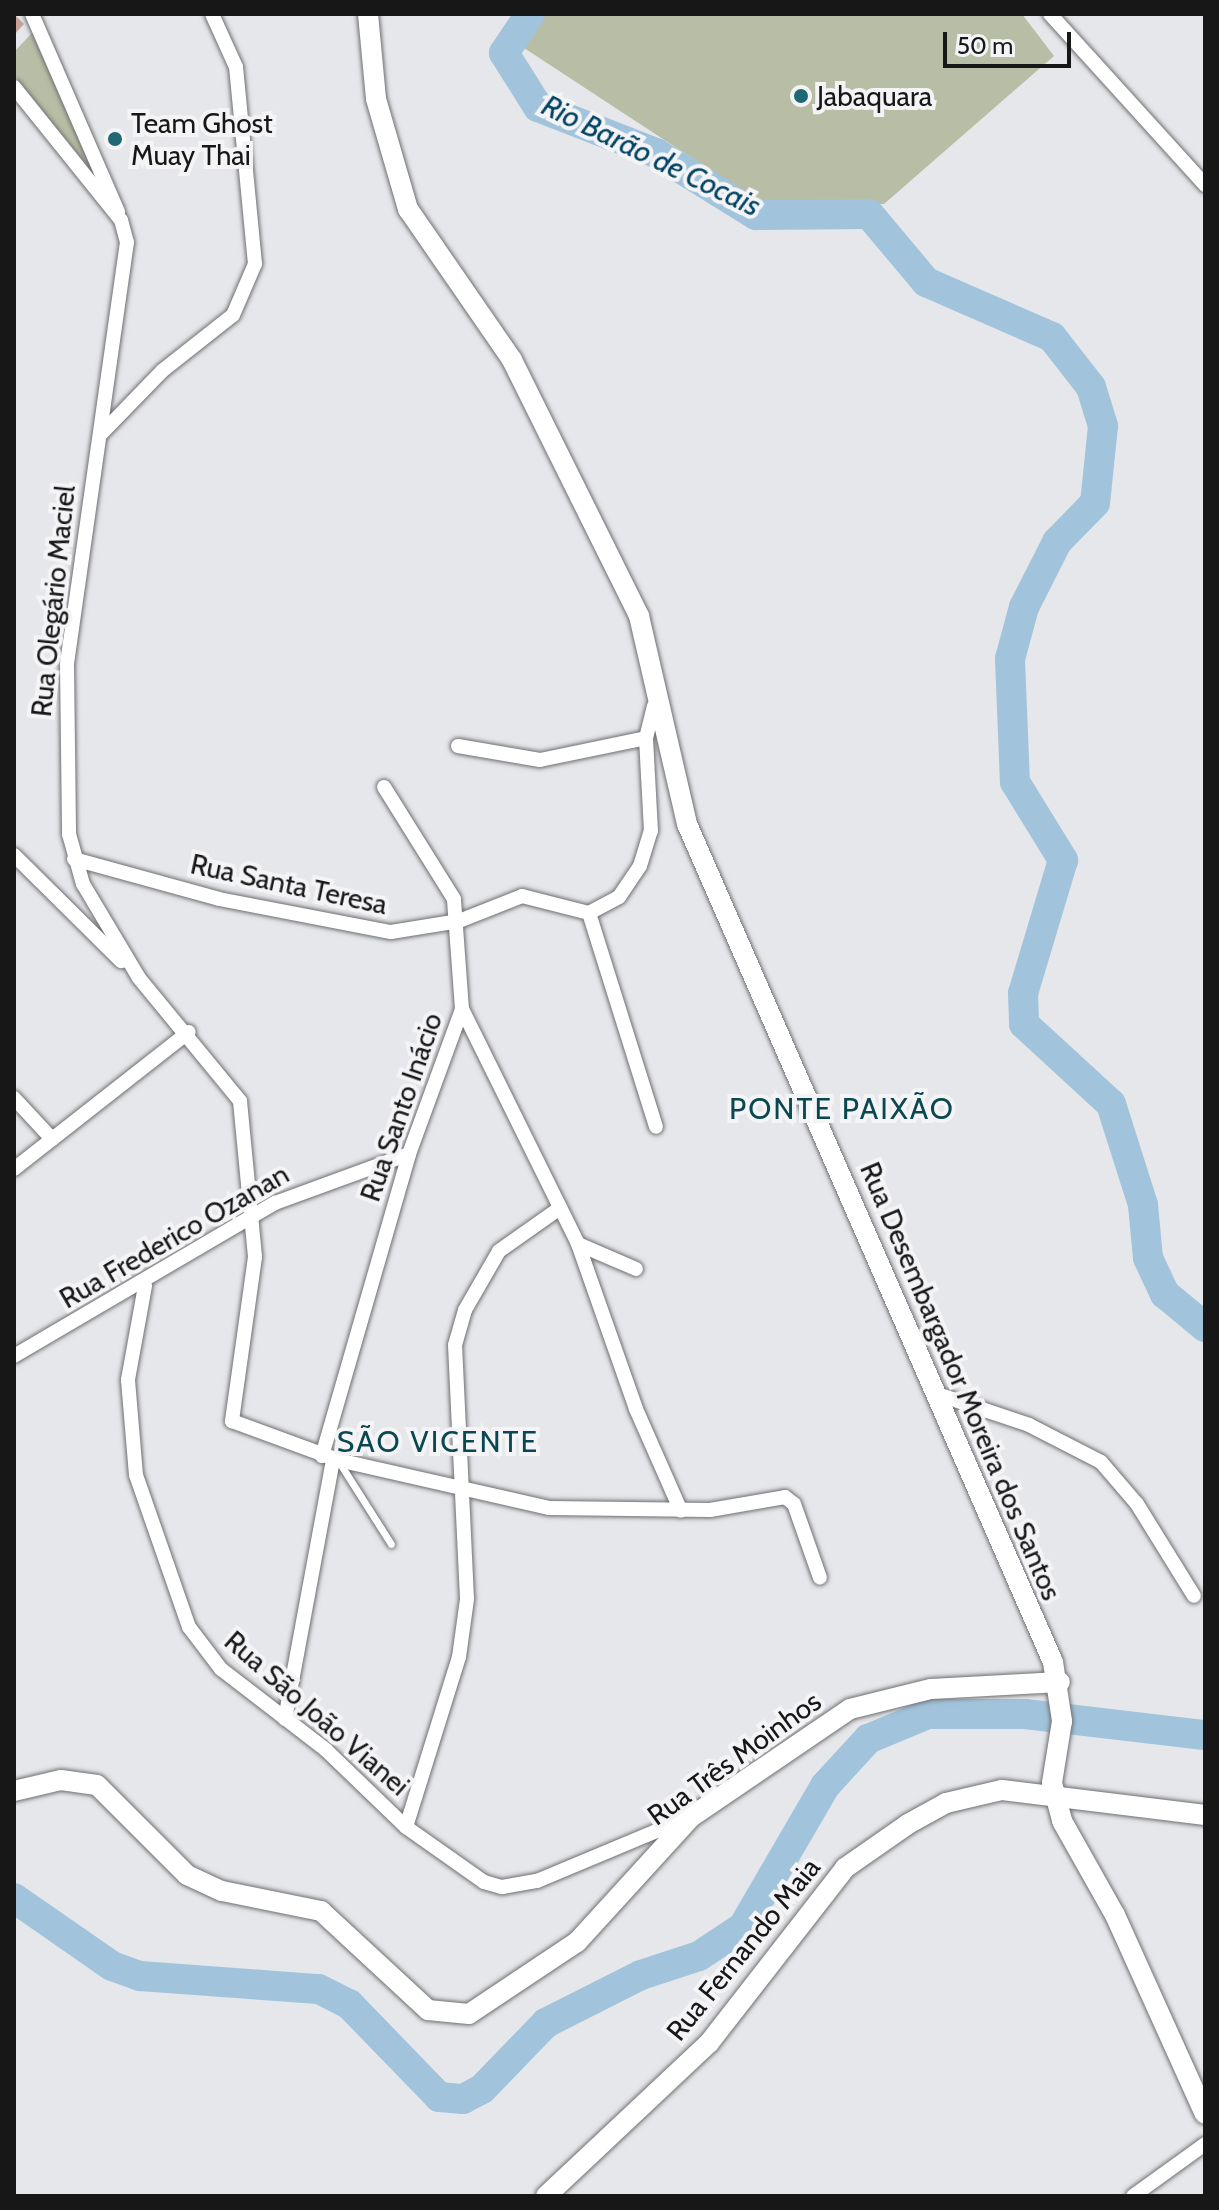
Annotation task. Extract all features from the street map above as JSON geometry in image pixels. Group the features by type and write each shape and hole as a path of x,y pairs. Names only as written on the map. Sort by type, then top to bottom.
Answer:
{"street":[{"name":"Rua Olegário Maciel","path":"32,14 121,220 128,272 98,438 67,665 65,778 74,859 139,978 189,1032 240,1101 255,1214 231,1413 239,1427 331,1458"},
{"path":"98,438 142,388 233,315 255,264 236,67 212,14"},
{"name":"Rua Desembargador Moreira dos Santos","path":"368,14 376,99 408,209 512,360 639,616 654,706 687,824 940,1395 1060,1682 1062,1721 1053,1785"},
{"path":"1050,14 1205,183"},
{"path":"14,87 121,220"},
{"path":"654,706 646,738 651,831 640,866 619,897 589,913 656,1127"},
{"path":"458,746 540,760 646,738"},
{"name":"Rua Santo Inácio","path":"285,1719 331,1458 409,1154 462,1009 459,921 439,869 384,787"},
{"path":"14,855 139,978"},
{"name":"Rua Santa Teresa","path":"74,859 355,928 391,932 459,921 522,896 589,913"},
{"path":"462,1009 578,1244 636,1409 681,1511"},
{"path":"14,1169 189,1032"},
{"path":"14,1098 52,1139"},
{"name":"Rua Frederico Ozanan","path":"14,1356 145,1286 255,1214 409,1154"},
{"path":"406,1827 459,1657 470,1549 453,1381 465,1310 499,1251 560,1208"},
{"path":"578,1244 636,1269"},
{"name":"Rua São João Vianei","path":"145,1286 127,1421 169,1579 202,1648 406,1827 464,1872 502,1887 537,1881 691,1817"},
{"path":"940,1395 1079,1447 1137,1504 1194,1596"},
{"path":"331,1458 464,1492 549,1508 681,1511 770,1498 794,1504 820,1578"},
{"name":"Rua Três Moinhos","path":"14,1791 61,1780 97,1785 187,1875 222,1891 321,1911 405,1992 448,2016 489,2005 577,1942 691,1817 850,1709 931,1689 1060,1682"},
{"path":"1053,1785 1205,2114"},
{"name":"Rua Fernando Maia","path":"546,2196 709,2043 845,1868 946,1803 1002,1790 1053,1785 1205,1815"},
{"path":"1133,2196 1205,2144"}],"lane":[{"path":"331,1458 391,1544"}],"green space":[{"name":"Jabaquara","path":"544,14 1022,14 1054,56 884,204 759,202 521,46"},
{"path":"32,33 95,175 14,75 14,52"}],"building":[{"path":"14,14 24,24 14,35"}],"waterway":[{"name":"Rio Barão de Cocais","path":"530,14 504,53 538,107 656,153 756,215 869,214 926,282 1052,337 1091,387 1103,426 1095,503 1057,542 1024,607 1010,659 1015,782 1063,860 1023,993 1024,1024 1111,1104 1143,1205 1148,1258 1165,1294 1205,1327"},
{"name":"Rio Barão de Cocais","path":"14,1898 112,1966 140,1976 319,1989 349,2004 439,2097 463,2099 482,2089 546,2023 641,1975 699,1956 743,1927 825,1786 868,1739 928,1714 1025,1714 1205,1735"}],"place":[{"name":"Jabaquara","path":"801,96"},
{"name":"Team Ghost Muay Thai","path":"115,139"}],"district":[{"name":"PONTE PAIXÃO","path":"842,1109"},
{"name":"SÃO VICENTE","path":"438,1442"}]}
